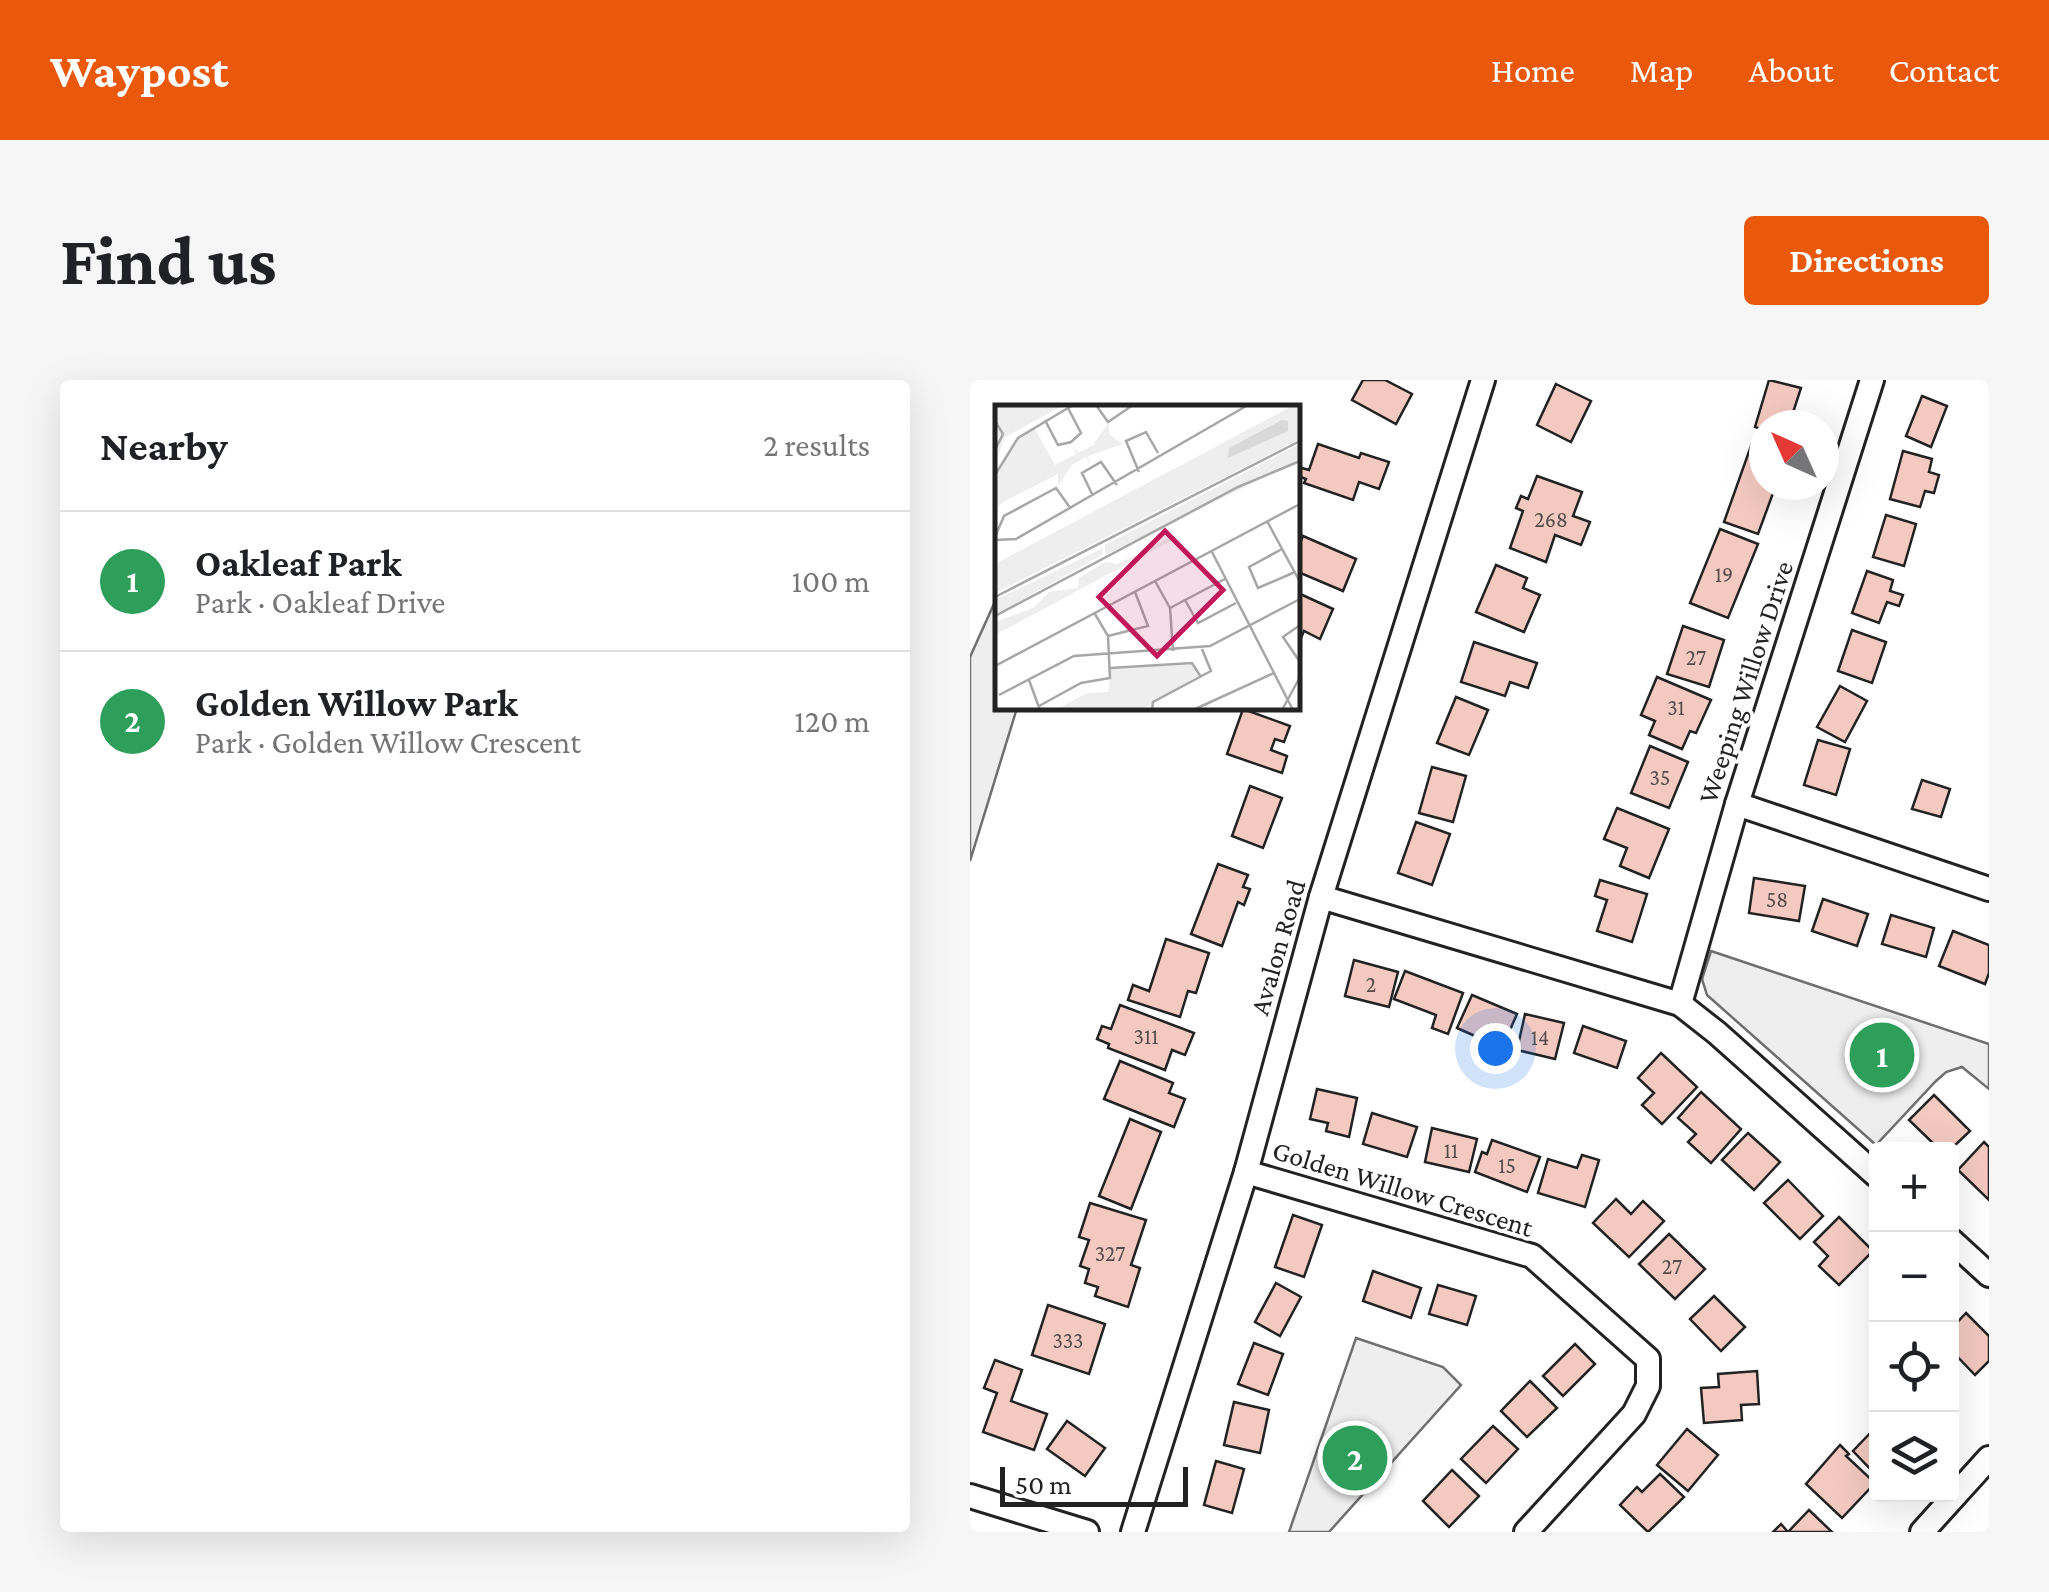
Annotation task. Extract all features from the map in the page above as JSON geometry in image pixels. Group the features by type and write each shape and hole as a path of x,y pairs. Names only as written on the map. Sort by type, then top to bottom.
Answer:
{"street":[{"name":"Avalon Road","path":"1134,1532 1246,1172 1321,896 1483,380"},
{"name":"Weeping Willow Drive","path":"1680,1004 1737,804 1872,380"},
{"path":"1737,804 1989,890"},
{"path":"1321,896 1680,1004 1869,1169"},
{"name":"Golden Willow Crescent","path":"1246,1172 1532,1256 1648,1359 1648,1386 1634,1414 1526,1532"},
{"path":"1959,1247 1989,1275"},
{"path":"1922,1532 1989,1458"},
{"path":"970,1496 1087,1532"}],"shaded area":[{"path":"995,601 995,710 1016,710 970,861 970,657"},
{"path":"1711,951 1989,1044 1989,1089 1962,1067 1946,1072 1879,1142 1873,1142 1707,995 1702,979"},
{"path":"1356,1338 1443,1367 1461,1385 1329,1532 1289,1532"}],"building":[{"path":"1363,380 1385,380 1412,394 1396,424 1352,400"},
{"path":"1769,380 1801,388 1794,410 1760,410"},
{"path":"1556,384 1591,401 1571,442 1537,425"},
{"path":"1922,396 1947,406 1931,447 1906,436"},
{"path":"1318,444 1359,458 1361,453 1389,462 1379,489 1359,482 1353,500 1304,483 1300,468 1309,470"},
{"path":"1749,451 1749,500 1770,500 1758,534 1724,522"},
{"path":"1903,451 1932,459 1929,472 1939,475 1934,493 1925,491 1920,507 1890,499"},
{"path":"1537,476 1582,492 1573,516 1590,522 1581,545 1555,535 1546,562 1510,548 1523,511 1516,508 1521,496 1528,499"},
{"path":"1886,515 1916,524 1904,566 1873,557"},
{"path":"1720,529 1758,544 1728,618 1690,603"},
{"path":"1303,536 1356,559 1343,591 1300,573"},
{"path":"1496,565 1527,578 1523,588 1540,595 1524,632 1476,612"},
{"path":"1867,571 1893,580 1890,591 1903,595 1899,606 1887,602 1879,623 1852,613"},
{"path":"1300,594 1333,609 1320,639 1304,631 1300,640"},
{"path":"1683,626 1724,640 1709,687 1667,674"},
{"path":"1852,630 1886,642 1872,683 1838,671"},
{"path":"1474,642 1537,663 1528,688 1510,682 1505,696 1461,682"},
{"path":"1657,677 1711,700 1696,733 1690,731 1682,749 1649,735 1655,721 1641,715"},
{"path":"1840,686 1867,701 1845,742 1817,727"},
{"path":"1456,697 1488,710 1469,755 1437,743"},
{"path":"1243,710 1290,726 1284,742 1275,739 1271,750 1287,756 1282,773 1227,754"},
{"path":"1818,740 1850,749 1836,795 1804,785"},
{"path":"1650,746 1688,762 1669,808 1631,793"},
{"path":"1432,767 1466,776 1453,822 1419,813"},
{"path":"1922,780 1950,789 1941,817 1912,809"},
{"path":"1250,786 1282,798 1263,848 1232,836"},
{"path":"1617,808 1669,829 1649,878 1620,866 1627,848 1604,839"},
{"path":"1416,822 1450,834 1432,885 1398,873"},
{"path":"1218,864 1248,875 1243,887 1250,889 1244,905 1238,902 1222,946 1191,934"},
{"path":"1754,878 1805,886 1799,921 1749,913"},
{"path":"1600,880 1647,894 1632,942 1597,931 1607,900 1595,896"},
{"path":"1823,899 1868,914 1857,946 1812,931"},
{"path":"1891,915 1934,928 1926,957 1882,944"},
{"path":"1953,931 1989,945 1985,984 1939,966"},
{"path":"1166,939 1209,953 1196,993 1188,991 1180,1017 1128,1000 1133,985 1149,991"},
{"path":"1354,960 1398,972 1389,1007 1345,996"},
{"path":"1405,971 1463,993 1448,1034 1432,1028 1436,1015 1394,999"},
{"path":"1472,995 1517,1014 1502,1048 1457,1028"},
{"path":"1120,1005 1194,1033 1185,1055 1172,1050 1165,1070 1108,1048 1109,1044 1097,1039 1102,1026 1111,1029"},
{"path":"1525,1014 1564,1023 1555,1059 1517,1050"},
{"path":"1583,1026 1626,1041 1617,1068 1574,1053"},
{"path":"1661,1053 1697,1087 1662,1124 1642,1105 1654,1093 1638,1078"},
{"path":"1120,1061 1173,1083 1169,1093 1185,1099 1174,1127 1104,1099"},
{"path":"1317,1089 1357,1098 1349,1137 1326,1131 1328,1123 1310,1119"},
{"path":"1701,1092 1741,1129 1711,1163 1688,1142 1696,1134 1678,1118"},
{"path":"1934,1095 1970,1131 1958,1142 1932,1142 1909,1120"},
{"path":"1372,1113 1417,1127 1407,1157 1363,1144"},
{"path":"1130,1119 1161,1132 1131,1209 1099,1196"},
{"path":"1432,1128 1477,1139 1469,1172 1425,1162"},
{"path":"1748,1133 1780,1162 1754,1190 1722,1160"},
{"path":"1492,1140 1540,1157 1527,1192 1475,1172 1482,1152 1487,1154"},
{"path":"1984,1142 1989,1147 1989,1200 1959,1171"},
{"path":"1582,1155 1599,1160 1585,1207 1538,1193 1548,1159 1577,1168"},
{"path":"1788,1180 1823,1216 1800,1239 1764,1203"},
{"path":"1616,1199 1631,1214 1643,1201 1664,1221 1629,1257 1593,1223"},
{"path":"1090,1203 1146,1220 1131,1265 1140,1268 1128,1307 1095,1296 1098,1287 1085,1283 1089,1269 1080,1266 1089,1240 1079,1237"},
{"path":"1293,1215 1322,1225 1304,1277 1275,1267"},
{"path":"1839,1217 1869,1247 1869,1255 1839,1285 1819,1266 1828,1256 1814,1242"},
{"path":"1669,1234 1705,1269 1675,1299 1639,1264"},
{"path":"1373,1271 1421,1288 1411,1318 1363,1301"},
{"path":"1276,1283 1301,1297 1280,1336 1255,1322"},
{"path":"1438,1285 1476,1296 1467,1325 1429,1314"},
{"path":"1714,1296 1745,1327 1721,1351 1690,1319"},
{"path":"1048,1305 1105,1324 1089,1374 1032,1355"},
{"path":"1966,1313 1989,1336 1989,1361 1975,1375 1959,1358 1959,1320"},
{"path":"1254,1343 1283,1354 1268,1395 1238,1384"},
{"path":"1575,1344 1595,1364 1563,1396 1543,1376"},
{"path":"995,1360 1022,1370 1011,1401 1047,1414 1034,1450 983,1432 997,1393 984,1388"},
{"path":"1757,1371 1759,1404 1741,1405 1742,1420 1704,1423 1701,1388 1719,1387 1718,1374"},
{"path":"1530,1381 1557,1408 1527,1437 1501,1411"},
{"path":"1234,1402 1269,1410 1260,1453 1224,1445"},
{"path":"1067,1421 1105,1448 1085,1476 1047,1449"},
{"path":"1493,1426 1518,1449 1486,1483 1461,1459"},
{"path":"1687,1429 1718,1455 1688,1491 1657,1465"},
{"path":"1869,1434 1869,1468 1853,1451"},
{"path":"1840,1445 1869,1477 1869,1489 1842,1518 1806,1484"},
{"path":"1216,1461 1244,1469 1232,1513 1204,1505"},
{"path":"1452,1470 1479,1496 1449,1527 1423,1501"},
{"path":"1660,1474 1684,1497 1648,1532 1620,1505 1637,1487 1642,1492"},
{"path":"1809,1510 1832,1532 1788,1532"}],"place":[{"name":"Oakleaf Park","path":"1882,1055"},
{"name":"Golden Willow Park","path":"1355,1458"}]}
